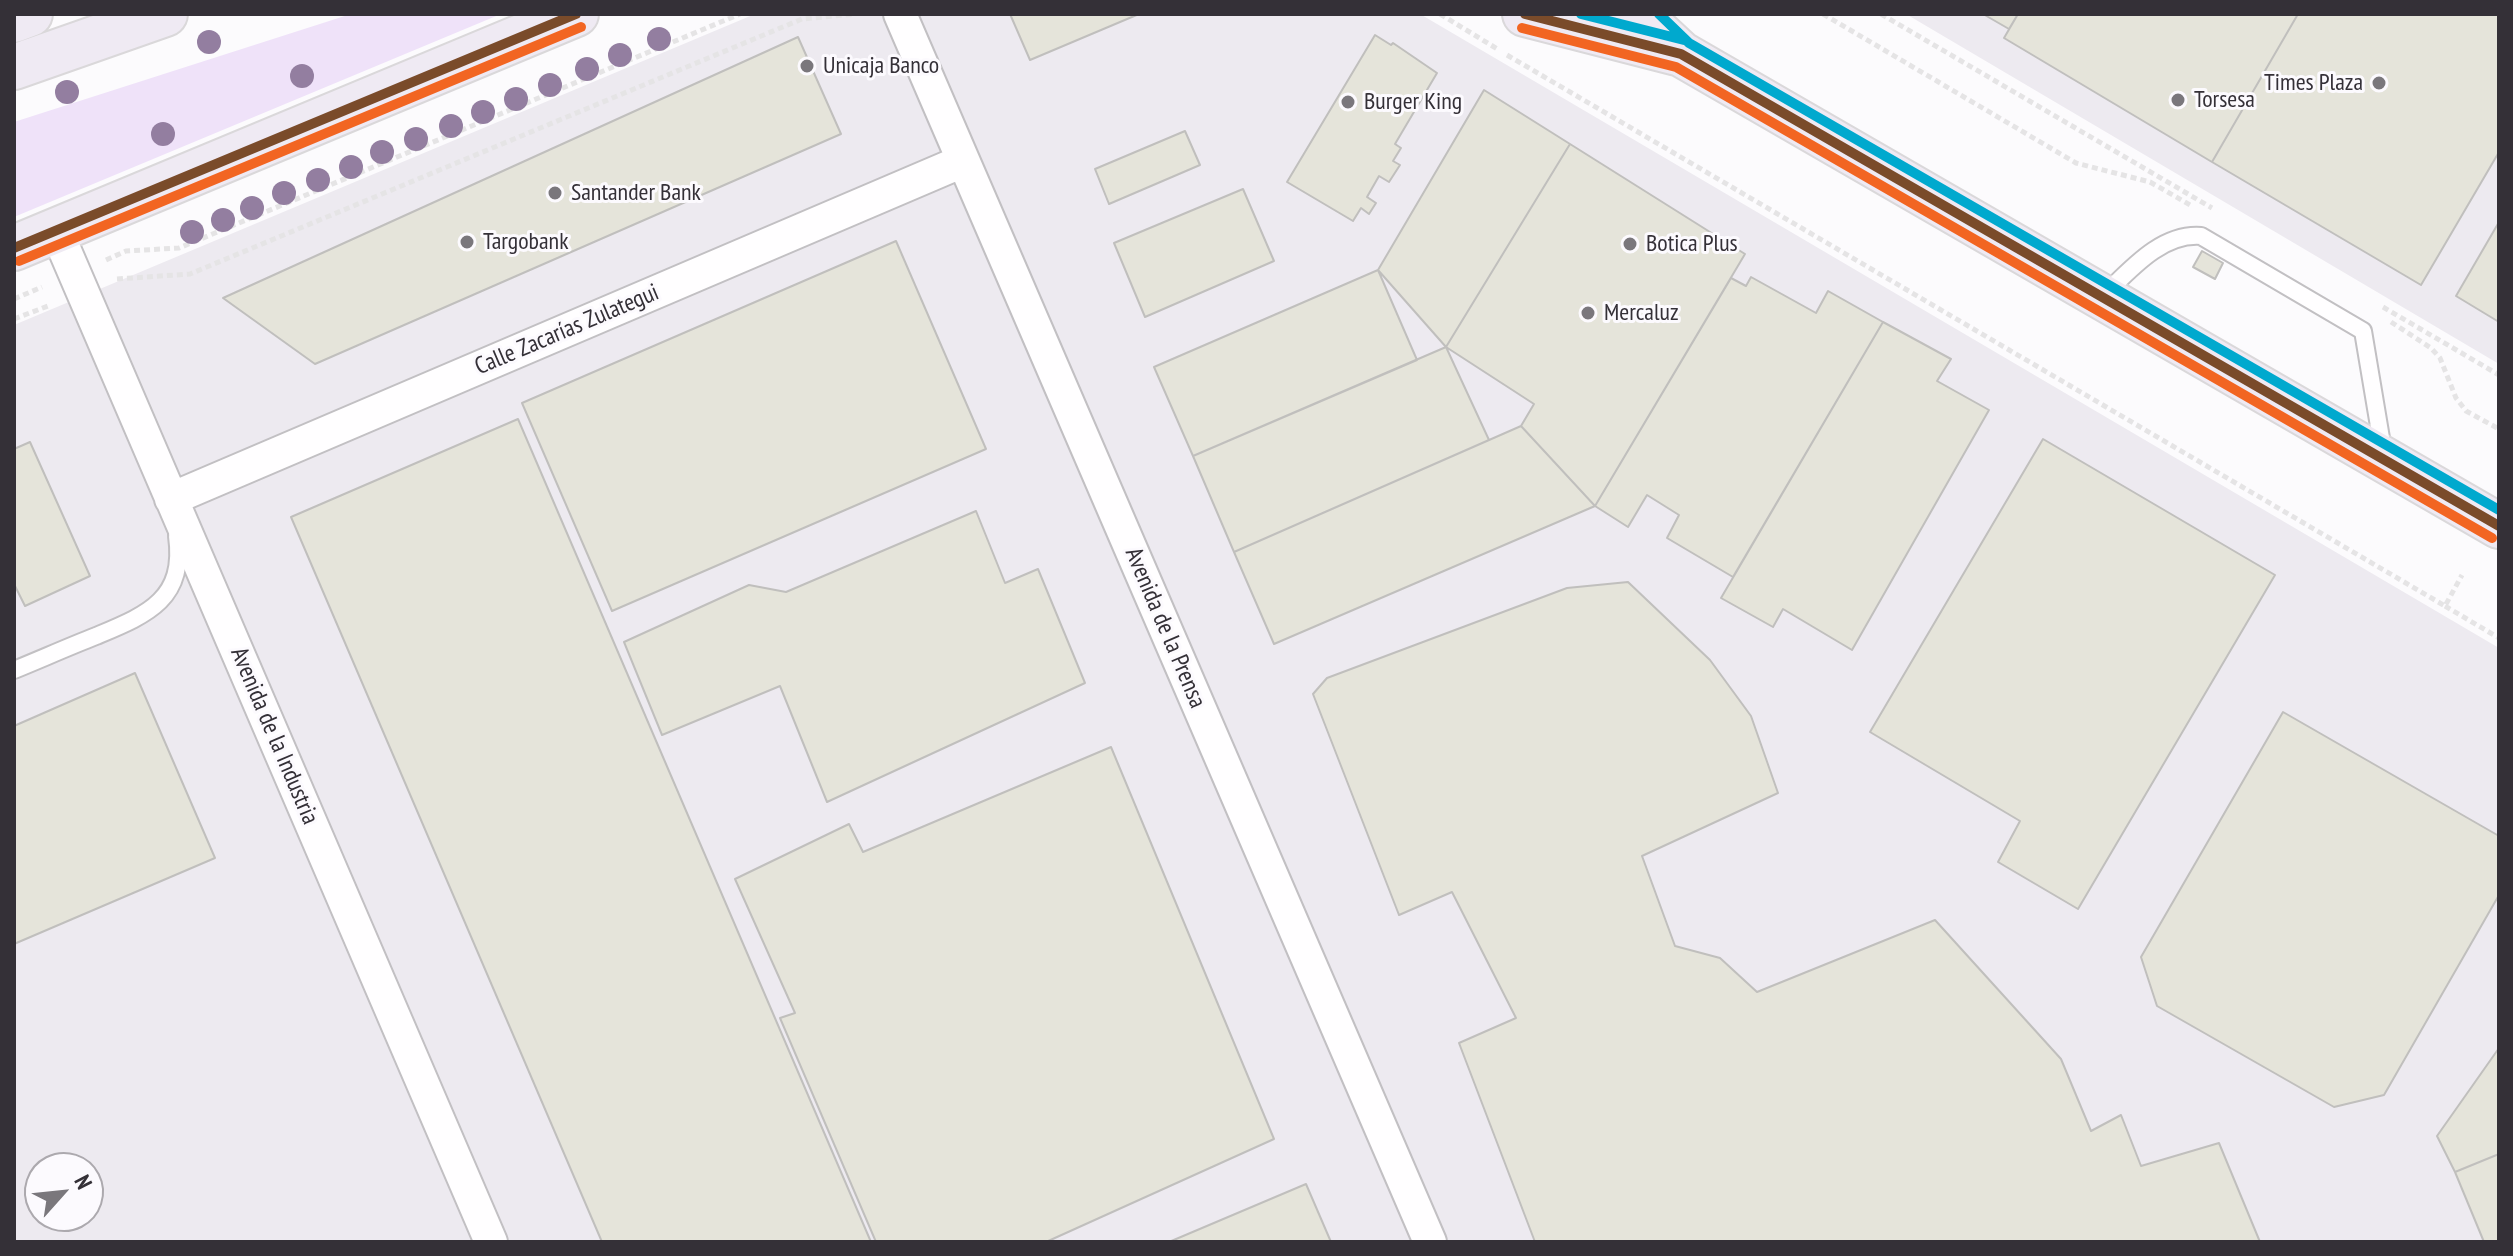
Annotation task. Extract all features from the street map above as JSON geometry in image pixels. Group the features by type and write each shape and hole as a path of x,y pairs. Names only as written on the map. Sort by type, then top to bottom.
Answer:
{"main road":[{"path":"14,20 30,14"},
{"path":"14,67 165,14"},
{"path":"14,248 576,14"},
{"path":"1525,14 1681,54"},
{"path":"1638,14 1681,54 2499,526"}],"street":[{"name":"Avenida de la Prensa","path":"900,14 1430,1242"},
{"name":"Calle Zacarías Zulategui","path":"171,499 963,161"},
{"name":"Avenida de la Industria","path":"56,230 491,1242"}],"lane":[{"path":"2101,297 2149,253 2183,235 2201,236 2363,331 2384,460"},
{"path":"14,670 144,616 165,598 178,570 171,499"}],"path":[{"path":"14,319 126,251 179,248 740,14"},
{"path":"14,299 78,282 190,274 802,19 856,14"},
{"path":"1440,14 2499,638"},
{"path":"1881,14 2215,210"},
{"path":"2370,300 2499,375"},
{"path":"2445,606 2462,575"}],"shaded area":[{"path":"351,14 501,14 14,217 14,122"},
{"path":"755,14 1420,14 2499,648 2499,1242 14,1242 14,325"},
{"path":"1906,14 2499,14 2499,364"}],"building":[{"path":"1010,14 1139,14 1030,60"},
{"path":"1983,14 2018,14 2009,29"},
{"name":"Torsesa","path":"2018,14 2298,14 2212,162 2004,38"},
{"name":"Times Plaza","path":"2298,14 2499,14 2499,152 2421,285 2212,162"},
{"path":"1375,35 1391,45 1393,43 1437,73 1395,144 1401,148 1393,161 1400,165 1389,182 1379,176 1367,197 1376,203 1369,214 1361,208 1353,221 1287,182"},
{"path":"798,37 841,134 315,364 223,298"},
{"path":"1484,90 1570,144 1446,347 1378,270"},
{"path":"1185,131 1200,165 1109,204 1095,169"},
{"name":"Mercaluz","path":"1570,144 1745,254 1595,506 1521,426 1534,404 1446,347"},
{"path":"1243,189 1274,261 1145,317 1114,243"},
{"path":"2499,222 2499,322 2456,296"},
{"path":"896,241 986,449 612,611 522,403"},
{"path":"2202,251 2223,263 2215,279 2193,267"},
{"path":"1378,270 1417,360 1193,456 1154,367"},
{"path":"1751,277 1816,313 1828,291 1883,322 1733,577 1667,538 1679,515 1647,495 1628,527 1595,506 1731,278 1746,286"},
{"path":"1883,322 1951,359 1937,381 1989,410 1852,650 1783,609 1773,627 1721,598"},
{"path":"1446,347 1489,440 1234,552 1193,456"},
{"path":"518,419 871,1242 602,1242 291,517"},
{"path":"1521,426 1595,506 1274,644 1234,552"},
{"path":"2043,439 2275,575 2078,909 1998,862 2020,821 1870,732"},
{"path":"30,442 90,576 25,606 14,584 14,449"},
{"path":"976,511 1005,583 1038,569 1085,683 827,802 780,686 662,735 624,642 749,585 786,592"},
{"path":"1628,582 1710,660 1751,716 1778,793 1642,856 1675,946 1720,958 1757,992 1935,920 2061,1059 2091,1131 2121,1115 2141,1166 2219,1143 2260,1242 1535,1242 1459,1043 1516,1018 1452,892 1399,915 1313,694 1327,678 1567,588"},
{"path":"135,673 215,858 14,944 14,726"},
{"path":"2283,712 2499,836 2499,895 2384,1095 2334,1107 2157,1006 2141,957"},
{"path":"1111,747 1274,1139 1046,1242 876,1242 780,1018 795,1013 735,879 849,824 863,852"},
{"path":"2499,1048 2499,1154 2455,1172 2437,1136"},
{"path":"2499,1154 2499,1242 2484,1242 2455,1172"},
{"path":"1306,1184 1331,1242 1169,1242"}],"transit line":[{"path":"14,248 576,14"},
{"path":"1525,14 1681,54 2499,526"},
{"path":"1581,14 1684,40"},
{"path":"1659,14 1689,43 2499,510"},
{"path":"19,261 581,27"},
{"path":"1522,28 1676,67 2492,538"}],"place":[{"name":"Unicaja Banco","path":"807,66"},
{"name":"Times Plaza","path":"2379,83"},
{"name":"Torsesa","path":"2178,100"},
{"name":"Burger King","path":"1348,102"},
{"name":"Santander Bank","path":"555,193"},
{"name":"Targobank","path":"467,242"},
{"name":"Botica Plus","path":"1630,244"},
{"name":"Mercaluz","path":"1588,313"}]}
